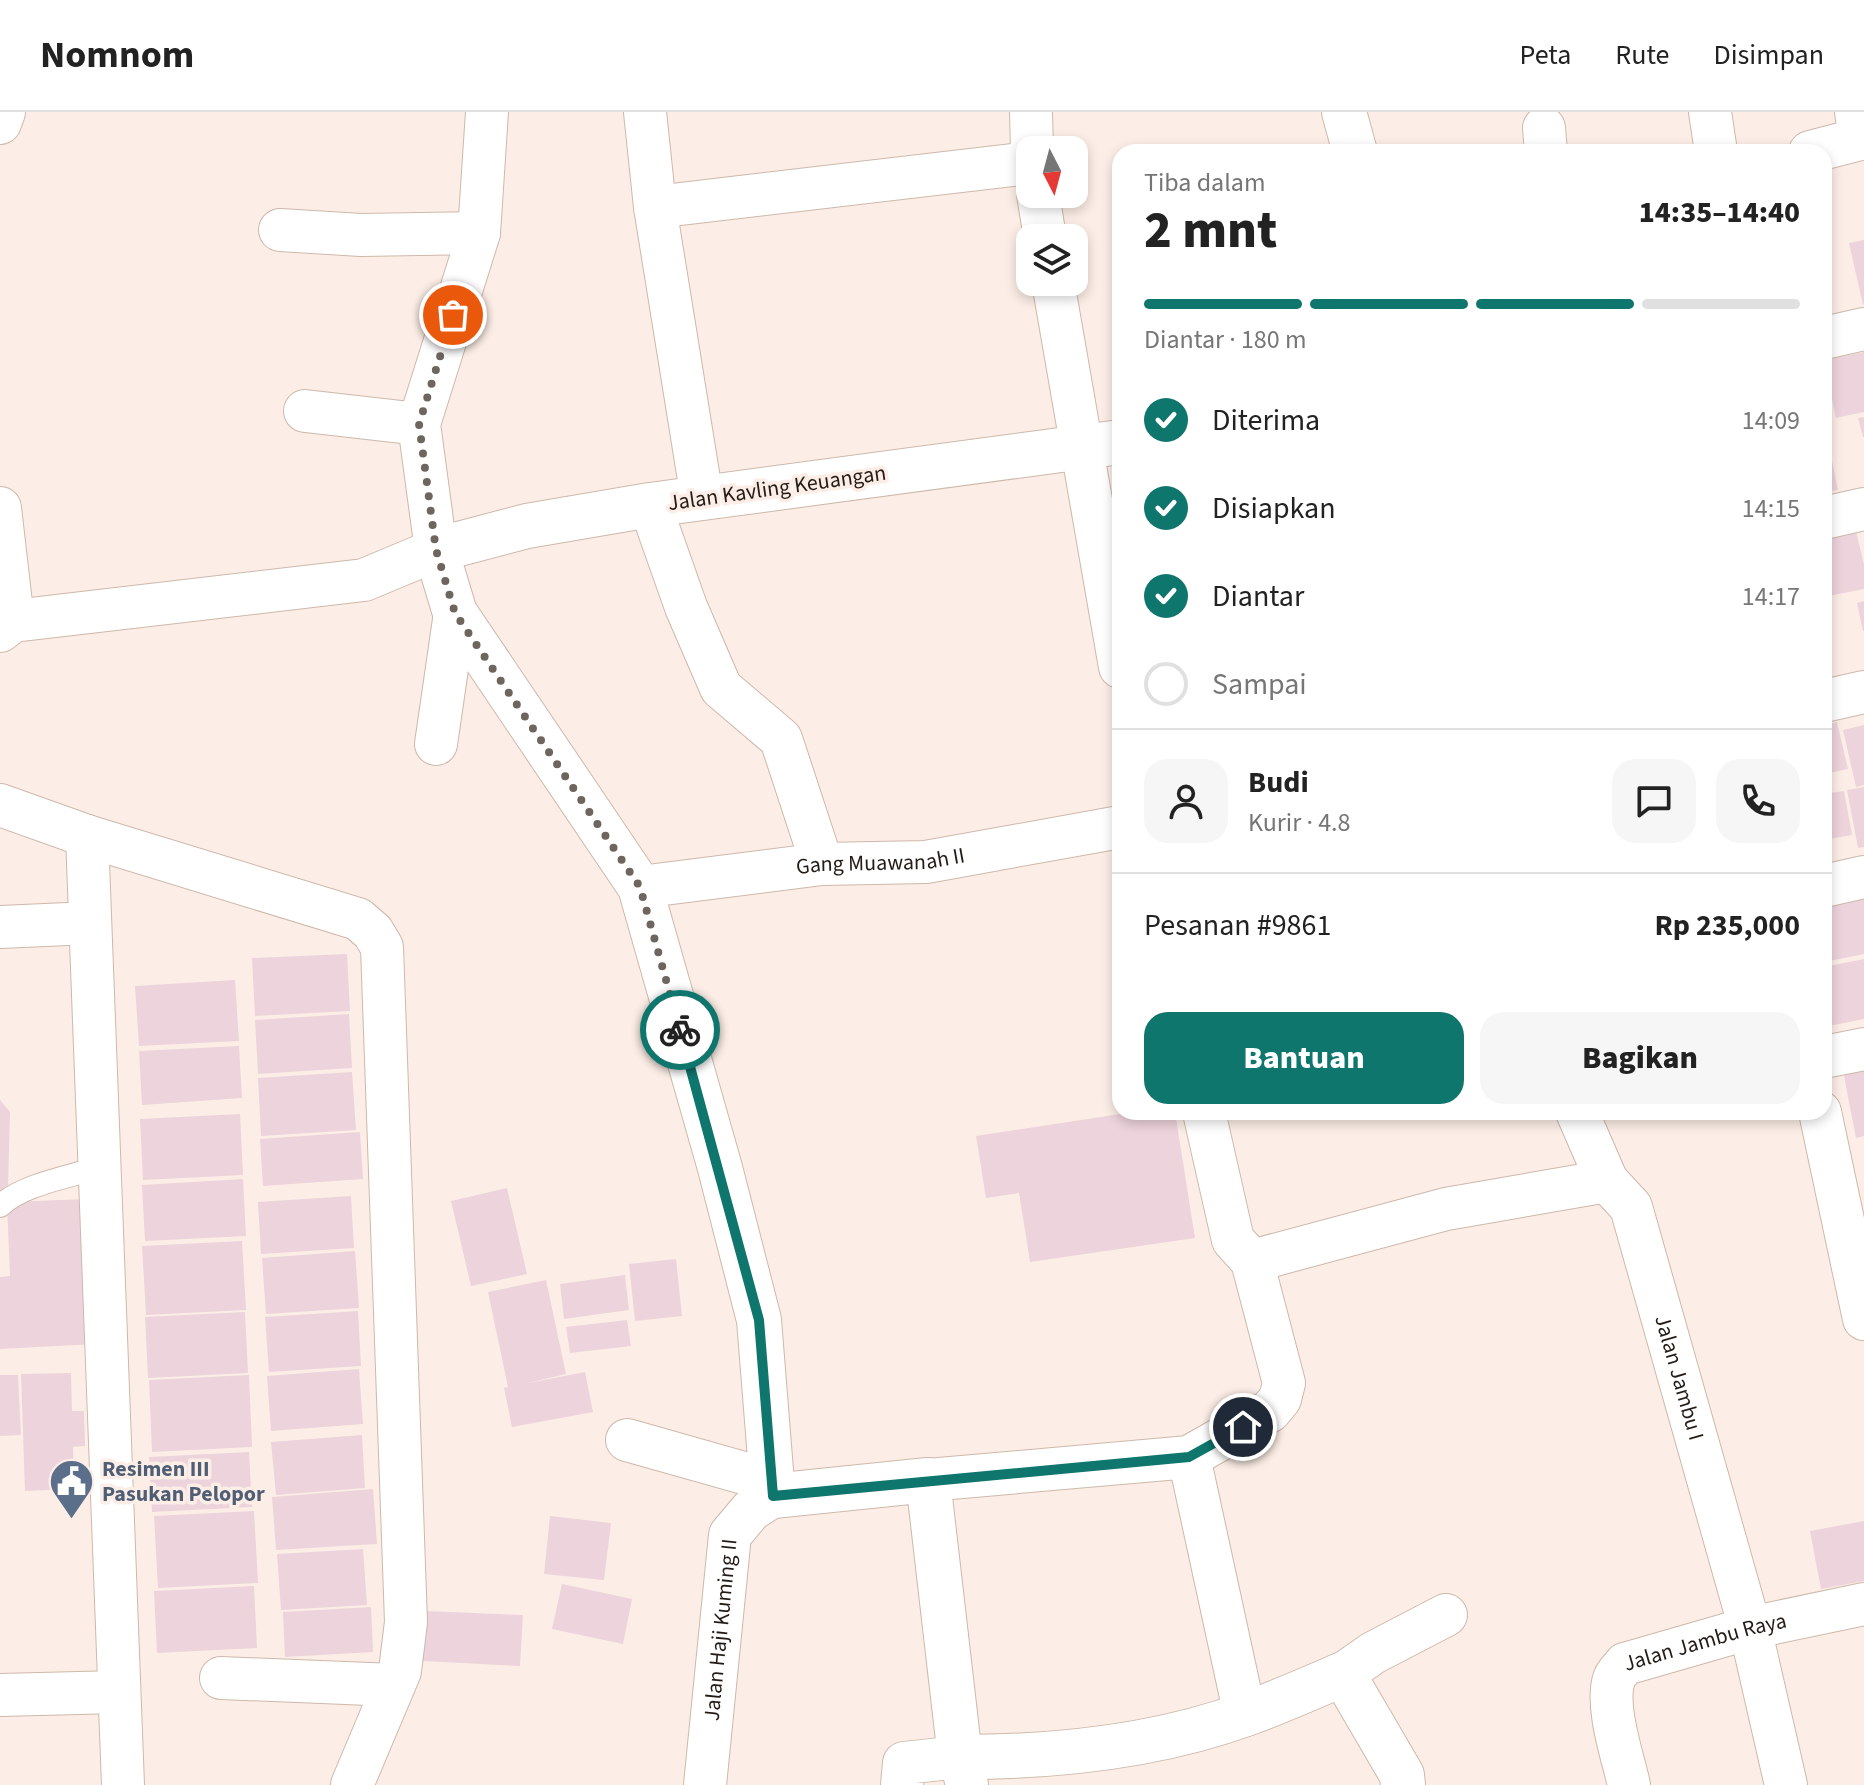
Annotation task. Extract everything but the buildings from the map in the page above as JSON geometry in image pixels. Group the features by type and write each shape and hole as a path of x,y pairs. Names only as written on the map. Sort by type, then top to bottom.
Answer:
{"street":[{"path":"0,123 4,112"},
{"path":"487,112 479,233 419,424 436,550 455,613 640,887 759,1320 773,1488"},
{"path":"645,112 655,207 702,498"},
{"path":"1031,112 1032,136"},
{"path":"1344,112 1353,144"},
{"path":"1710,112 1715,144"},
{"path":"1825,144 1858,126"},
{"path":"655,207 1016,165"},
{"path":"280,230 361,235 479,233"},
{"path":"1057,296 1101,444 1112,573"},
{"path":"1832,336 1864,329"},
{"path":"305,411 419,424"},
{"name":"Jalan Kavling Keuangan","path":"436,550 527,526 650,505 1101,444"},
{"path":"650,505 686,607 721,688 781,739 822,864"},
{"path":"1832,516 1864,509"},
{"path":"1,528 6,626 364,580 436,550"},
{"path":"436,744 455,613"},
{"path":"1832,699 1864,692"},
{"path":"0,805 87,836 358,919 373,932 382,947 406,1622 400,1671 352,1785"},
{"name":"Gang Muawanah II","path":"640,887 822,864 926,862 1112,828"},
{"path":"87,836 123,1785"},
{"path":"1832,884 1864,877"},
{"path":"0,927 90,923"},
{"path":"1832,1055 1864,1049"},
{"path":"627,1440 773,1488 928,1480 1189,1457 1270,1411 1280,1399 1284,1383 1252,1261 1233,1240 1206,1120"},
{"path":"1822,1120 1855,1233 1864,1319"},
{"name":"Jalan Jambu I","path":"1581,1125 1607,1181 1631,1207 1750,1628 1786,1785"},
{"path":"1252,1261 1446,1209 1607,1181"},
{"path":"1189,1457 1245,1715"},
{"path":"928,1480 964,1771"},
{"name":"Jalan Haji Kuming II","path":"705,1785 730,1535 773,1488"},
{"name":"Jalan Jambu Raya","path":"1629,1785 1614,1720 1613,1698 1614,1679 1625,1664 1750,1628 1864,1604"},
{"path":"902,1785 904,1763 964,1771 1142,1742 1245,1715 1343,1674 1373,1653 1446,1615"},
{"path":"1343,1674 1402,1775 1403,1785"},
{"path":"221,1678 394,1685"},
{"path":"0,1695 119,1692"}],"lane":[{"path":"0,1206 36,1188 100,1167"}],"way so far":[{"path":"453,315 419,424 436,550 455,613 640,887 680,1030"}],"place":[{"name":"Resimen III Pasukan Pelopor","path":"71,1521"}],"route":[{"path":"680,1030 759,1320 773,1496 1189,1457 1243,1427"}]}
